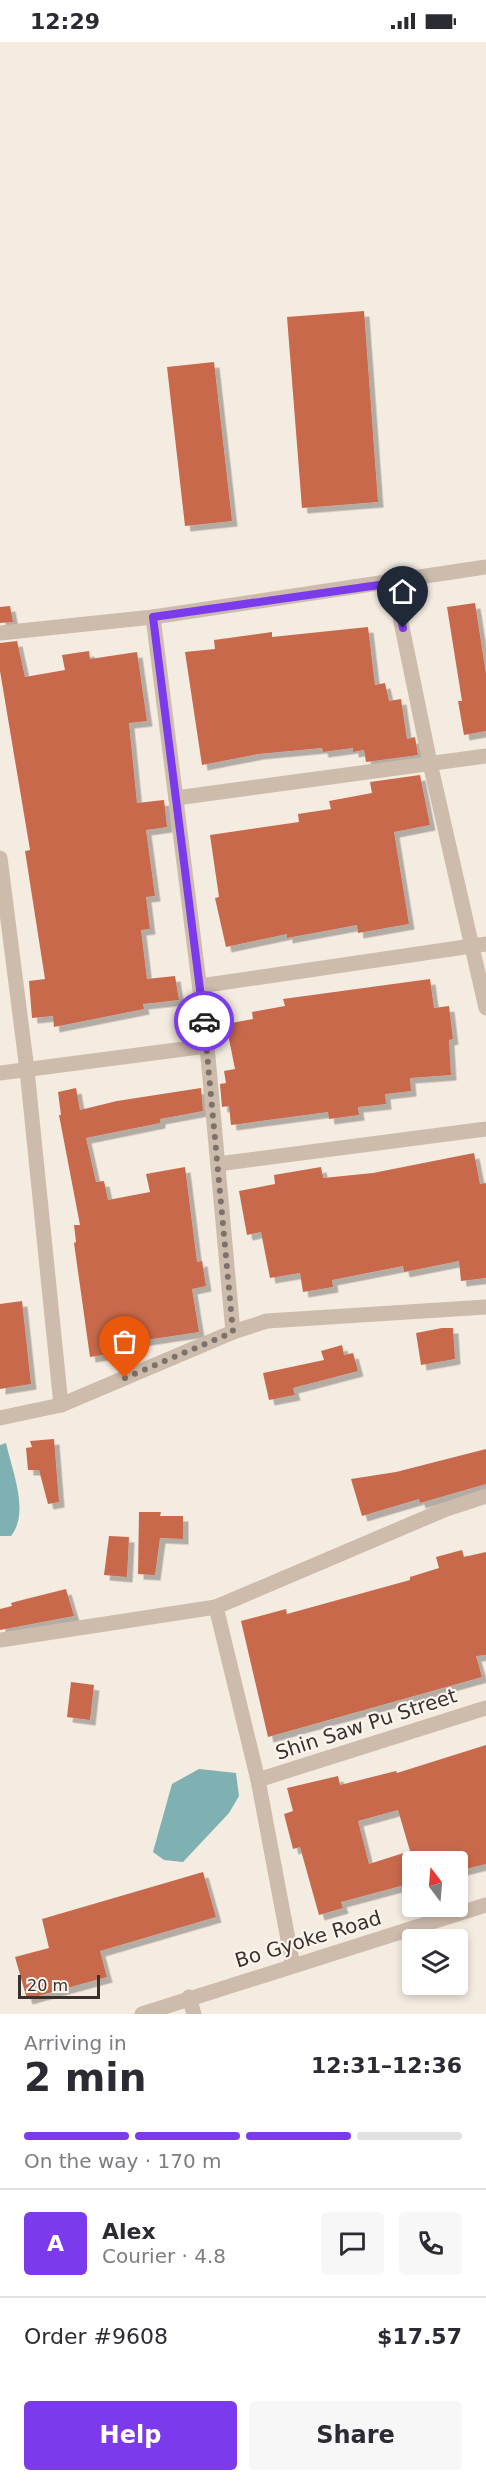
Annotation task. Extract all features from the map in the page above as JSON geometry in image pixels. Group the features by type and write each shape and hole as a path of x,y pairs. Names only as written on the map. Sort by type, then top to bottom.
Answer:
{"street":[{"path":"0,633 153,617 393,583 486,567"},
{"path":"393,583 430,763 479,945 486,1008"},
{"path":"153,617 207,1046 233,1332"},
{"path":"176,798 486,756"},
{"path":"0,858 27,1070 61,1405"},
{"path":"200,986 479,945"},
{"path":"0,1073 207,1046"},
{"path":"218,1164 486,1129"},
{"path":"0,1418 61,1405 233,1332 267,1321 486,1307"},
{"path":"0,1640 216,1607 444,1510 486,1496"},
{"path":"216,1607 258,1780 292,1966"},
{"name":"Shin Saw Pu Street","path":"258,1780 486,1708"},
{"name":"Bo Gyoke Road","path":"142,2014 189,1997 486,1905"},
{"path":"189,1997 194,2014"}],"water":[{"path":"6,1443 18,1491 19,1515 11,1536 0,1536 0,1445"},
{"path":"199,1769 236,1773 239,1796 229,1813 183,1862 164,1860 153,1852 172,1784"}],"building":[{"path":"364,311 378,502 302,508 287,317"},
{"path":"214,362 232,521 185,526 167,367"},
{"path":"475,603 486,674 486,731 464,735 458,701 462,701 447,607"},
{"path":"10,606 13,622 0,623 0,607"},
{"path":"368,627 375,685 385,683 389,701 401,699 407,739 415,737 418,755 366,762 364,750 353,752 353,748 323,752 322,748 258,754 202,765 185,652 215,649 214,640 272,632 272,637"},
{"path":"17,641 25,677 65,670 62,655 89,651 90,659 137,652 147,721 129,723 137,803 164,800 167,827 146,830 155,896 146,897 150,929 141,930 147,979 175,976 179,1000 143,1004 144,1009 54,1027 53,1016 32,1018 29,981 45,979 25,851 30,850 0,671 0,643"},
{"path":"420,775 430,825 394,832 409,924 358,933 357,925 287,938 287,934 226,947 215,898 219,897 210,835 299,822 298,814 331,809 329,801 372,793 370,782"},
{"path":"430,979 434,1008 449,1006 453,1039 449,1040 451,1075 410,1078 411,1091 385,1094 386,1104 358,1107 359,1115 329,1119 328,1112 231,1125 229,1106 222,1107 220,1084 226,1083 224,1071 235,1069 226,1024 253,1019 252,1012 285,1006 283,999"},
{"path":"76,1088 80,1110 117,1101 201,1088 203,1111 160,1119 160,1123 86,1138 96,1182 104,1181 108,1200 150,1192 146,1174 185,1167 197,1262 202,1261 206,1286 192,1289 199,1332 133,1342 134,1350 90,1357 74,1243 76,1242 74,1225 80,1225 59,1115 61,1115 58,1092"},
{"path":"474,1153 480,1184 486,1183 486,1278 461,1281 459,1261 404,1272 403,1266 332,1280 333,1287 303,1292 300,1273 270,1278 261,1232 247,1235 239,1191 275,1184 274,1175 321,1167 323,1178 373,1173"},
{"path":"22,1301 31,1384 0,1389 0,1304"},
{"path":"453,1328 455,1359 421,1365 416,1333"},
{"path":"342,1345 344,1355 353,1353 358,1371 293,1388 295,1395 269,1400 263,1373 324,1360 321,1351"},
{"path":"54,1439 59,1502 48,1504 39,1470 28,1470 26,1448 32,1447 30,1441"},
{"path":"486,1449 486,1484 420,1503 419,1499 362,1516 351,1479 396,1472"},
{"path":"139,1512 161,1512 160,1516 183,1516 183,1539 160,1538 155,1575 138,1574"},
{"path":"109,1536 129,1537 127,1577 104,1575"},
{"path":"462,1550 464,1557 486,1552 486,1655 476,1656 482,1677 268,1737 241,1621 286,1609 287,1614 410,1580 410,1577 439,1568 436,1557"},
{"path":"66,1589 74,1616 0,1630 0,1609 12,1606 11,1603"},
{"path":"71,1682 94,1685 90,1720 67,1717"},
{"path":"486,1745 486,1864 468,1868 468,1851 410,1851 398,1810 358,1821 369,1864 402,1854 402,1886 341,1902 343,1908 319,1915 300,1847 293,1849 284,1814 293,1811 287,1788 338,1776 340,1785 396,1771 397,1773"},
{"path":"203,1872 216,1917 100,1951 107,1977 27,1999 15,1957 49,1948 42,1919"}],"way so far":[{"path":"125,1378 233,1332 204,1021"}],"route":[{"path":"204,1021 153,617 393,583 403,628"}]}
